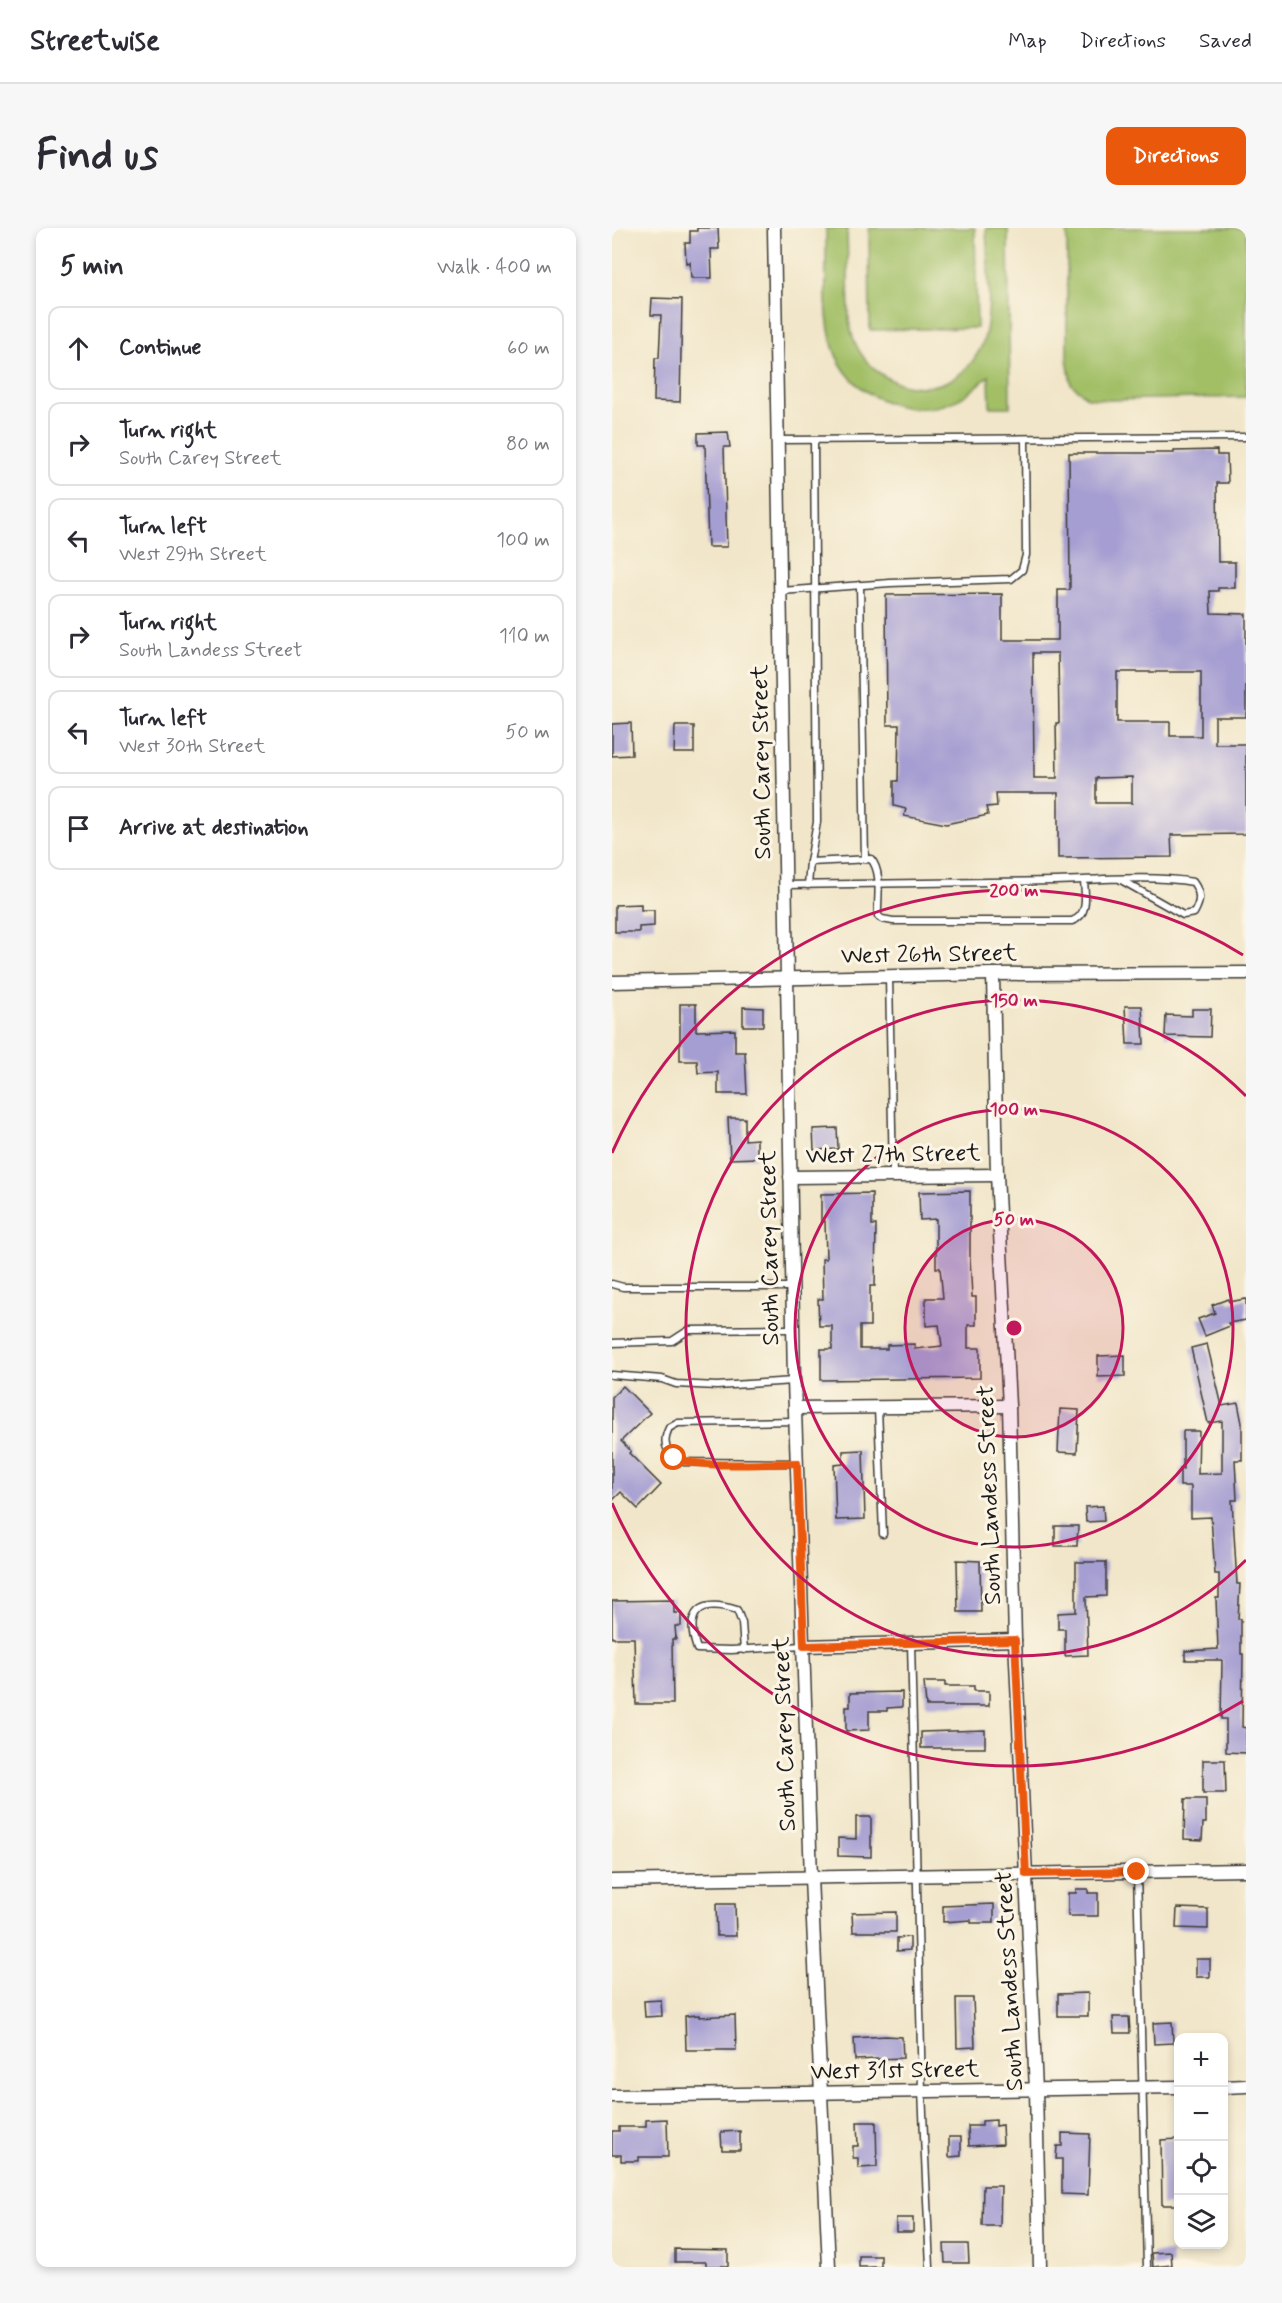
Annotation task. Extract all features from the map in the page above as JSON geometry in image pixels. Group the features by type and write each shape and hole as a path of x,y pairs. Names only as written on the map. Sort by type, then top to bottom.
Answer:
{"street":[{"name":"South Carey Street","path":"774,228 794,1381 811,1878 829,2267"},
{"name":"West 26th Street","path":"612,982 993,974 1246,973"},
{"name":"South Landess Street","path":"993,974 997,1175 1009,1406 1015,1640 1036,2090 1040,2267"},
{"name":"West 27th Street","path":"790,1177 997,1175"},
{"path":"795,1415 878,1408 1009,1406"},
{"path":"804,1646 1015,1640"},
{"path":"612,1881 1246,1870"},
{"path":"1228,2086 1246,2086"},
{"name":"West 31st Street","path":"612,2096 1174,2087"}],"lane":[{"path":"778,440 1246,437"},
{"path":"780,591 860,585 1011,579 1022,570 1026,555 1024,439"},
{"path":"808,885 817,822 814,440"},
{"path":"860,585 865,859"},
{"path":"810,862 871,860 874,863 878,883 878,916 882,920 893,921 1072,921 1078,919 1083,912 1084,881"},
{"path":"785,885 878,883 1120,880 1179,880 1193,882 1199,890 1200,903 1194,913 1183,915 1120,880"},
{"path":"889,977 893,1176"},
{"path":"612,1284 623,1287 792,1287"},
{"path":"612,1343 672,1341 689,1330 793,1329"},
{"path":"612,1375 662,1379 676,1384 717,1386 794,1381"},
{"path":"878,1408 883,1534"},
{"path":"795,1415 678,1423 669,1428 665,1444 668,1452 674,1458 684,1462 797,1463"},
{"path":"744,1650 742,1623 737,1610 721,1605 707,1605 697,1611 692,1620 692,1636 697,1649 744,1650 804,1646"},
{"path":"911,1643 922,2091 930,2267"},
{"path":"1137,1872 1147,2267"}],"green space":[{"path":"826,228 847,228 849,318 855,343 868,363 885,377 906,385 927,387 948,381 966,368 981,347 989,306 986,228 1008,228 1010,407 990,407 989,376 957,400 934,407 916,408 898,406 880,400 851,379 840,364 833,347 827,319"},
{"path":"869,228 975,228 977,328 870,330"},
{"path":"1067,228 1246,228 1246,397 1108,400 1088,398 1071,384 1067,358"}],"building":[{"path":"697,228 718,228 719,249 711,249 712,278 691,278 690,262 686,263 685,243 690,243 690,231 697,231"},
{"path":"652,298 682,299 680,402 654,401 655,358 659,358 661,315 651,315"},
{"path":"728,432 730,447 724,447 727,547 708,547 705,445 698,445 698,433"},
{"path":"1217,450 1217,455 1227,455 1228,483 1217,483 1218,562 1235,562 1235,588 1218,588 1218,591 1210,591 1211,613 1246,614 1246,717 1215,717 1215,744 1246,744 1246,834 1171,835 1172,857 1058,858 1058,793 996,793 997,806 986,807 988,815 946,824 904,816 906,809 894,806 894,781 898,781 899,725 887,725 886,595 1002,594 1002,640 1058,640 1058,590 1070,590 1069,453 1174,453 1174,451","holes":["1033,653 1058,653 1057,778 1034,778","1117,672 1201,672 1201,736 1170,736 1170,722 1117,722","1132,777 1132,803 1096,803 1096,778"]},
{"path":"631,723 632,755 612,756 612,724"},
{"path":"675,726 694,726 694,753 674,753"},
{"path":"641,904 641,910 654,910 654,926 639,927 639,932 615,932 615,905"},
{"path":"680,1004 696,1004 696,1031 735,1030 735,1052 745,1052 747,1094 718,1094 718,1072 698,1073 697,1061 680,1061"},
{"path":"1125,1006 1142,1006 1144,1044 1127,1044"},
{"path":"743,1007 763,1008 763,1026 743,1026"},
{"path":"1192,1009 1211,1009 1210,1037 1165,1036 1166,1015 1192,1016"},
{"path":"728,1118 745,1118 745,1140 757,1139 757,1158 730,1159"},
{"path":"837,1128 838,1149 814,1150 813,1129"},
{"path":"970,1191 970,1257 972,1297 976,1297 976,1325 968,1325 968,1348 980,1348 980,1378 821,1380 821,1349 832,1349 832,1326 819,1326 818,1299 823,1299 822,1259 826,1259 825,1221 821,1222 821,1194 872,1193 872,1225 876,1225 875,1286 870,1286 870,1326 860,1326 860,1349 887,1349 887,1345 915,1344 915,1349 942,1346 939,1325 926,1326 926,1298 943,1298 940,1268 936,1268 936,1219 920,1220 919,1192"},
{"path":"1228,1299 1229,1302 1246,1299 1246,1320 1228,1323 1230,1326 1205,1336 1198,1319 1215,1313 1212,1305"},
{"path":"1207,1344 1222,1406 1238,1403 1242,1423 1242,1460 1235,1460 1237,1500 1232,1500 1237,1584 1240,1584 1238,1619 1241,1619 1242,1727 1246,1728 1246,1753 1226,1752 1226,1719 1221,1719 1222,1660 1185,1660 1185,1651 1218,1649 1216,1598 1219,1598 1219,1574 1215,1574 1211,1517 1191,1518 1191,1486 1180,1486 1180,1469 1183,1469 1183,1431 1199,1431 1198,1474 1222,1473 1222,1421 1208,1423 1191,1348"},
{"path":"1125,1355 1125,1376 1098,1377 1098,1356"},
{"path":"623,1386 650,1413 621,1441 631,1451 629,1453 661,1485 638,1509 621,1492 612,1501 612,1397"},
{"path":"1060,1409 1079,1410 1077,1453 1058,1452"},
{"path":"863,1450 865,1519 836,1520 834,1465 843,1464 843,1451"},
{"path":"1103,1506 1104,1521 1086,1522 1085,1507"},
{"path":"1055,1526 1078,1526 1077,1546 1055,1546"},
{"path":"957,1560 980,1561 981,1612 958,1612"},
{"path":"1076,1562 1106,1562 1106,1596 1086,1597 1088,1655 1065,1656 1065,1629 1058,1629 1058,1613 1076,1612"},
{"path":"674,1600 674,1613 681,1613 681,1626 675,1626 676,1639 672,1639 673,1704 636,1704 634,1638 612,1638 612,1601"},
{"path":"924,1682 945,1682 945,1686 974,1686 974,1691 989,1691 989,1706 926,1706"},
{"path":"902,1692 902,1707 887,1708 887,1711 869,1711 869,1730 846,1731 846,1707 850,1707 850,1693"},
{"path":"985,1730 985,1748 921,1748 921,1732"},
{"path":"1203,1760 1225,1760 1226,1793 1203,1793"},
{"path":"1185,1799 1206,1799 1206,1823 1203,1823 1202,1840 1184,1839"},
{"path":"856,1817 871,1817 871,1857 838,1856 838,1838 856,1839"},
{"path":"1076,1889 1088,1889 1088,1893 1098,1893 1098,1916 1068,1916 1068,1893 1076,1893"},
{"path":"716,1904 735,1904 736,1936 717,1936"},
{"path":"994,1904 994,1923 971,1923 971,1920 943,1922 943,1906"},
{"path":"1177,1908 1208,1909 1208,1929 1176,1928"},
{"path":"896,1912 896,1932 853,1932 852,1913"},
{"path":"910,1937 910,1950 897,1951 897,1938"},
{"path":"1196,1959 1210,1959 1210,1977 1196,1977"},
{"path":"1088,1993 1088,2016 1058,2016 1058,1994"},
{"path":"956,1998 973,1998 975,2047 957,2048"},
{"path":"661,2000 662,2016 645,2017 644,2001"},
{"path":"699,2015 699,2017 735,2015 736,2050 686,2050 685,2016"},
{"path":"1113,2017 1129,2017 1130,2033 1114,2033"},
{"path":"1172,2022 1173,2043 1154,2044 1153,2023"},
{"path":"902,2037 903,2058 855,2060 854,2038"},
{"path":"667,2119 668,2157 639,2157 639,2161 621,2161 621,2155 612,2155 612,2131 619,2131 619,2127 646,2127 646,2120"},
{"path":"996,2120 996,2126 1002,2125 1003,2144 969,2146 968,2126 982,2126 982,2121"},
{"path":"857,2122 876,2122 877,2167 858,2168 858,2158 853,2158 853,2146 858,2146"},
{"path":"740,2131 740,2150 722,2150 721,2132"},
{"path":"1062,2133 1090,2134 1088,2195 1062,2194 1062,2159 1056,2159 1057,2146 1062,2146"},
{"path":"949,2137 961,2137 961,2156 949,2157"},
{"path":"1174,2139 1174,2205 1162,2205 1161,2140"},
{"path":"983,2186 1001,2186 1000,2226 982,2226"},
{"path":"896,2218 913,2218 913,2232 896,2232"},
{"path":"944,2244 968,2244 969,2263 945,2263"},
{"path":"675,2249 728,2250 728,2266 706,2266 706,2262 675,2262"},
{"path":"1171,2252 1172,2265 1153,2267 1152,2253"},
{"path":"859,2256 881,2256 881,2267 859,2267"}],"route":[{"path":"674,1458 684,1462 701,1463 797,1463 804,1646 1015,1640 1026,1874 1137,1872"}]}
